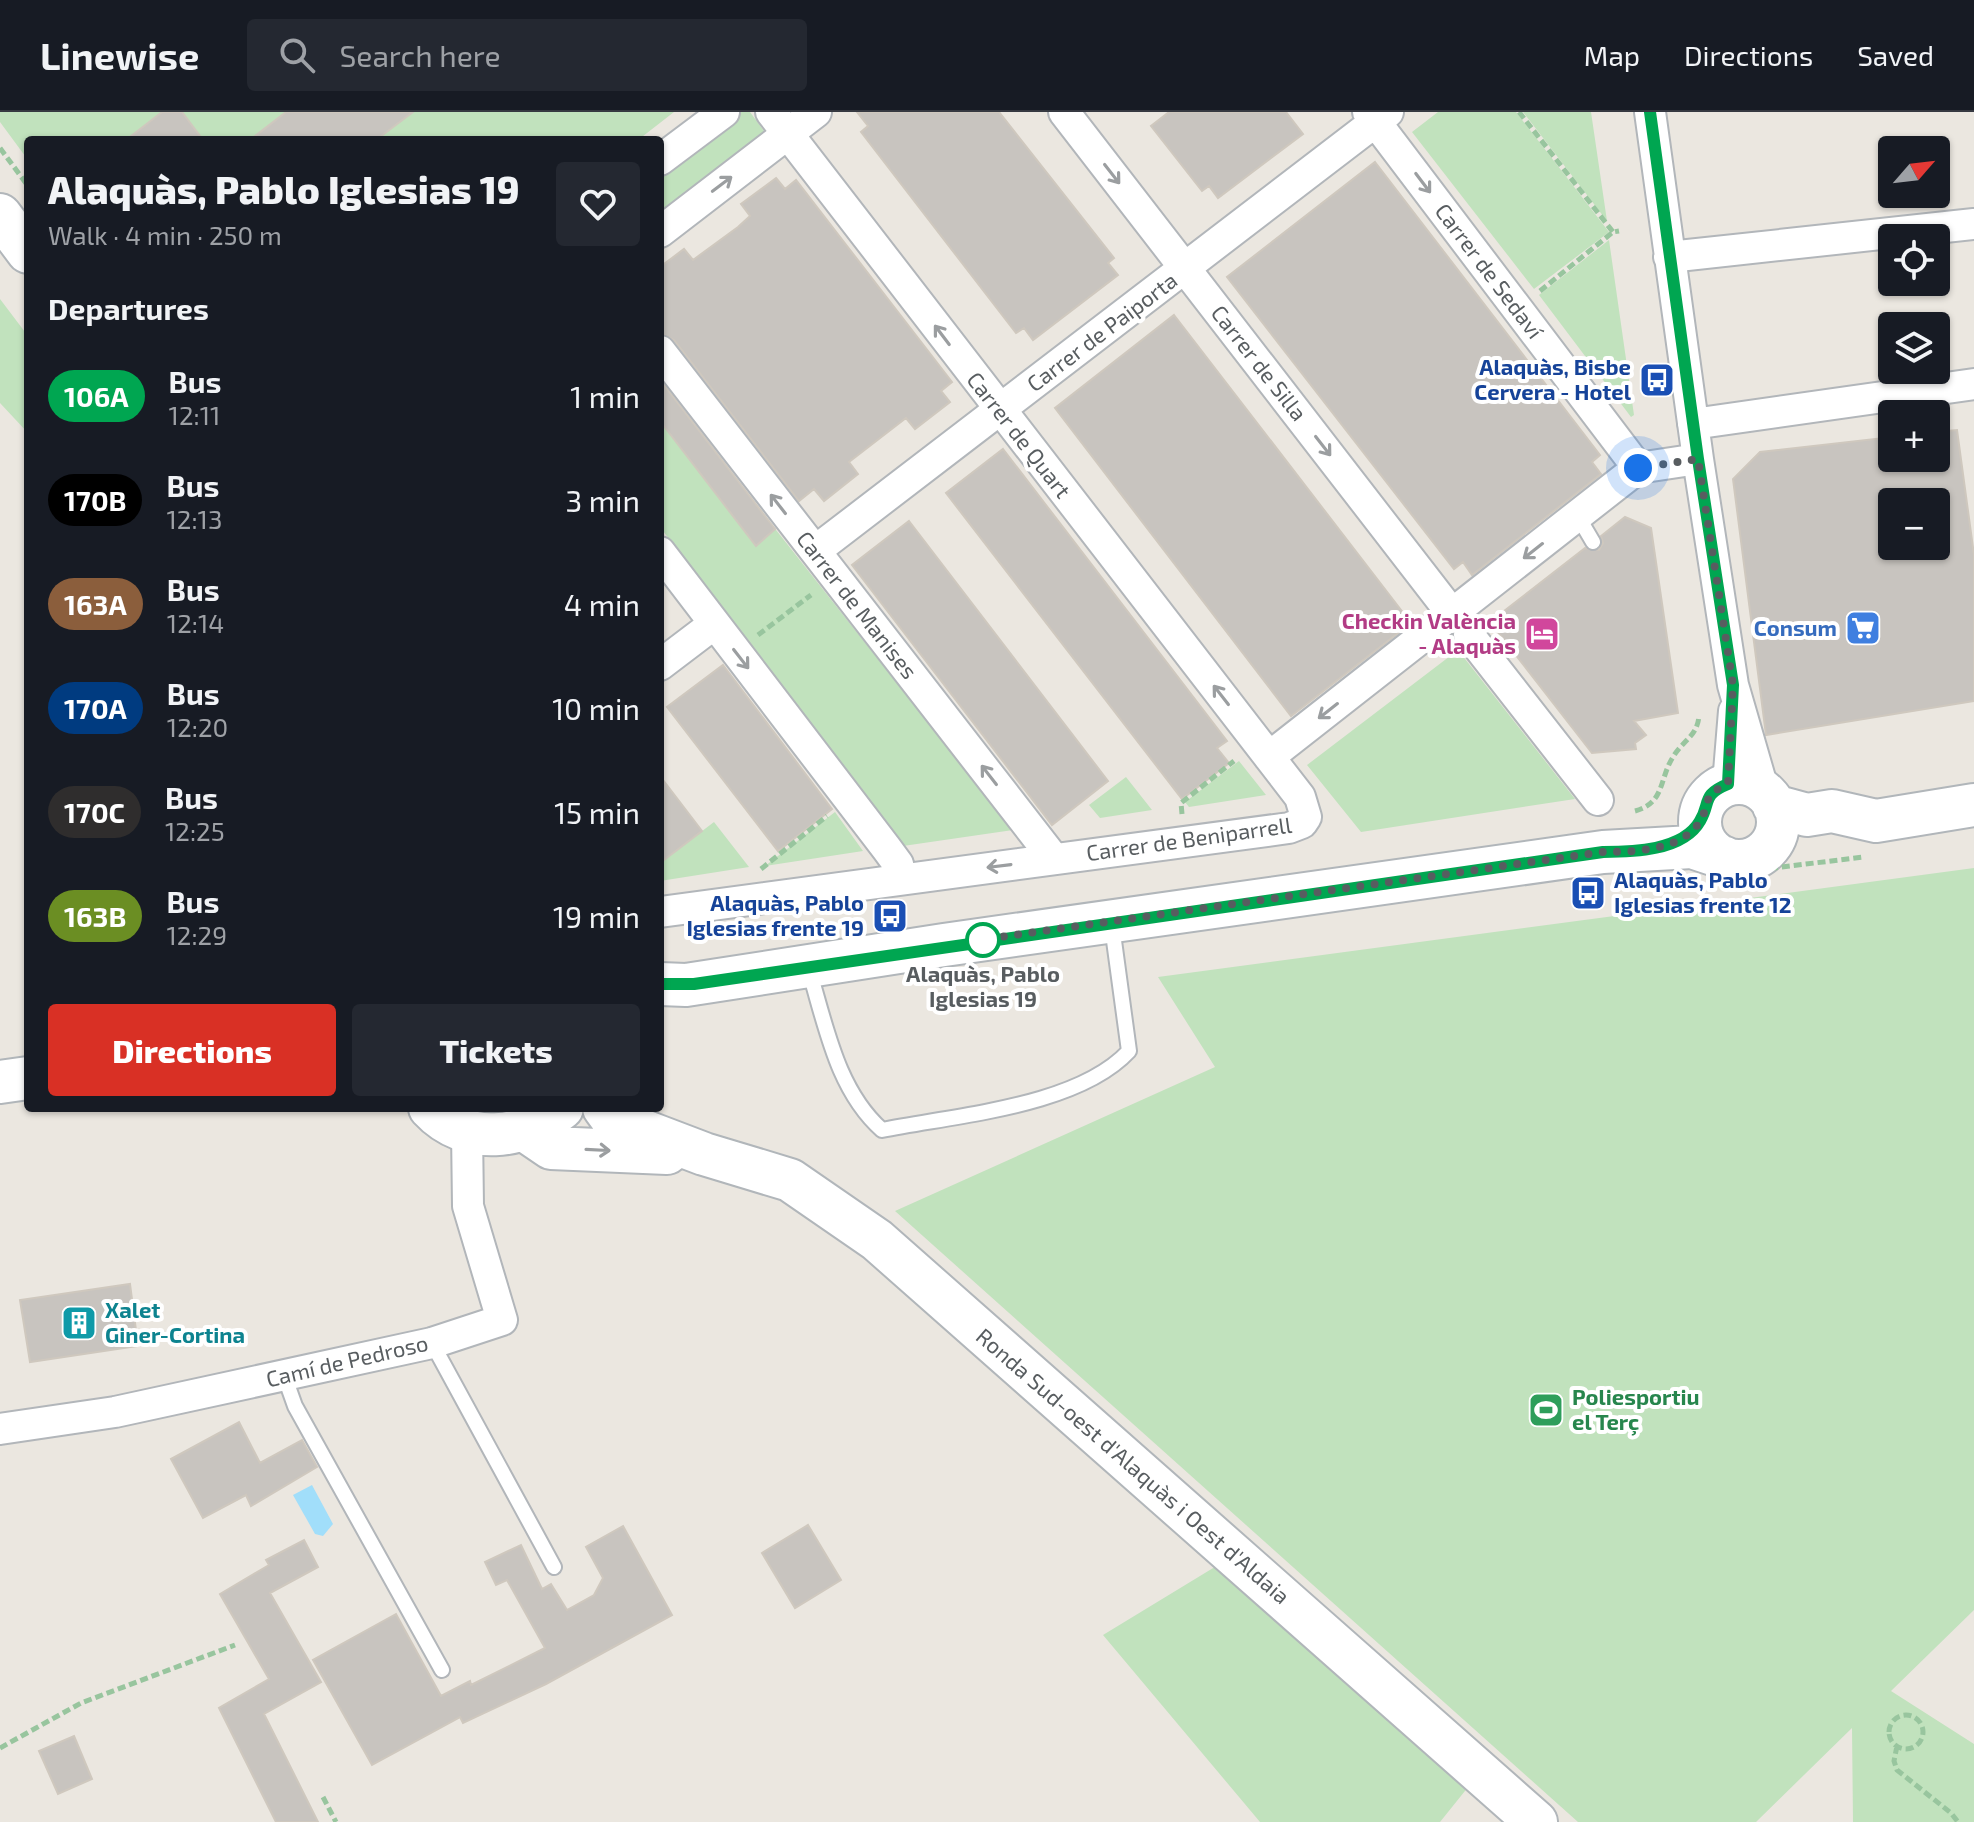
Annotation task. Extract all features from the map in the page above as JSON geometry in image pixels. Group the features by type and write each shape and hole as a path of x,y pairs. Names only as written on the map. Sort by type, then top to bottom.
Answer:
{"street":[{"path":"664,157 724,112"},
{"path":"664,228 780,123 816,112"},
{"name":"Carrer de Silla","path":"1064,112 1598,800"},
{"path":"669,990 808,966 1603,852 1692,847 1743,856 1769,846 1779,825 1755,794 1733,685 1650,112"},
{"name":"Carrer de Paiporta","path":"815,551 1185,268 1377,115"},
{"name":"Carrer de Sedaví","path":"1377,115 1638,468"},
{"name":"Carrer de Quart","path":"780,123 999,410 1255,756"},
{"path":"0,215 24,247"},
{"path":"1669,257 1974,224"},
{"name":"Carrer de Manises","path":"664,356 1054,859"},
{"path":"1693,424 1974,384"},
{"path":"1255,756 1461,625 1638,468 1698,459"},
{"path":"664,557 887,849 898,864 901,877"},
{"path":"664,662 714,624"},
{"name":"Carrer de Beniparrell","path":"664,912 901,877 1297,826 1306,817 1306,808 1255,756"},
{"path":"1644,852 1677,840 1700,821 1708,798 1755,794 1807,815 1832,811 1876,821"},
{"path":"1700,821 1707,843 1743,856 1821,828 1974,805"},
{"path":"0,1082 24,1079"},
{"path":"434,1112 467,1131 497,1135 526,1131 556,1112"},
{"name":"Ronda Sud-oest d'Alaquàs i Oest d'Aldaia","path":"607,1112 612,1119 704,1154 790,1180 877,1240 1536,1822"},
{"name":"Camí de Pedroso","path":"0,1429 115,1412 432,1343 502,1320 468,1206 467,1131"},
{"name":"Ronda Sud-oest d'Alaquàs i Oest d'Aldaia","path":"526,1131 551,1148 704,1154"}],"lane":[{"path":"1593,542 1583,525 1595,503"},
{"path":"808,966 837,1062 864,1113 882,1130 1036,1099 1092,1079 1117,1063 1129,1051 1112,924"},
{"path":"432,1343 554,1567"},
{"path":"284,1375 295,1406 442,1670"}],"path":[{"path":"1519,112 1616,232 1533,297"},
{"path":"0,148 24,181"},
{"path":"748,643 821,587"},
{"path":"1182,815 1181,803 1255,756"},
{"path":"760,872 761,866 837,809"},
{"path":"0,1748 81,1703 235,1645"},
{"path":"1897,1746 1904,1749 1917,1745 1924,1732 1918,1719 1905,1715 1893,1721 1889,1735 1897,1746 1894,1761 1897,1770 1958,1822"},
{"path":"323,1797 336,1822"}],"green space":[{"path":"0,112 674,112 643,136 24,136 24,155 0,122"},
{"path":"738,112 750,112 764,131 764,136 664,215 664,169"},
{"path":"1438,112 1516,112 1609,232 1534,289 1412,132"},
{"path":"1523,112 1591,112 1607,221"},
{"path":"1609,240 1634,415 1631,417 1539,295"},
{"path":"0,299 24,331 24,429 0,403"},
{"path":"664,388 1013,830 903,846 664,532"},
{"path":"1458,650 1575,799 1361,832 1307,765"},
{"path":"1239,761 1266,795 1189,807 1185,802"},
{"path":"1126,777 1152,810 1100,818 1089,805"},
{"path":"835,812 863,851 765,866"},
{"path":"714,822 749,867 664,880 664,860"},
{"name":"Poliesportiu el Terç","path":"1974,868 1974,1610 1891,1691 1974,1744 1974,1822 1853,1822 1852,1728 1756,1822 1578,1822 895,1211 1215,1067 1158,977"},
{"path":"1223,1562 1473,1781 1440,1822 1260,1822 1103,1635"}],"water":[{"path":"312,1485 333,1524 323,1536 315,1534 293,1495"}],"building":[{"path":"162,112 182,112 200,136 131,136"},
{"path":"286,112 413,112 381,136 255,136"},
{"path":"857,112 999,112 1114,258 1108,263 1118,275 1033,340 1024,328 1016,333 861,132 868,126"},
{"path":"1169,112 1286,112 1303,134 1218,198 1209,186 1202,191 1151,126"},
{"path":"1375,162 1600,455 1592,462 1601,474 1472,575 1463,562 1454,569 1227,277"},
{"path":"776,178 785,189 796,180 952,382 941,391 950,402 915,429 906,418 849,462 858,474 824,501 814,489 799,501 674,340 664,335 664,264 684,249 693,260 738,227 750,216 741,204"},
{"path":"1174,315 1411,623 1291,716 1055,408"},
{"path":"664,385 775,529 756,546 664,426"},
{"name":"Consum","path":"1957,430 1974,555 1974,701 1766,735 1733,479 1760,452 1878,439 1878,472 1950,472 1950,431"},
{"path":"1003,449 1227,741 1217,748 1229,763 1182,799 946,493"},
{"name":"Checkin València - Alaquàs","path":"1625,517 1651,528 1678,713 1634,721 1646,735 1635,743 1636,749 1592,753 1490,622 1585,548 1599,550 1603,543 1601,536"},
{"path":"909,521 1108,781 1052,825 852,565"},
{"path":"723,665 832,809 778,851 667,707"},
{"path":"664,781 702,831 664,860"},
{"name":"Xalet Giner-Cortina","path":"130,1284 138,1346 30,1362 20,1300"},
{"path":"239,1422 260,1463 302,1440 317,1467 251,1506 246,1495 203,1518 171,1459"},
{"path":"808,1525 841,1580 795,1608 762,1553"},
{"path":"623,1526 672,1615 546,1684 463,1723 460,1717 372,1765 313,1660 396,1614 441,1696 470,1681 471,1685 545,1648 507,1580 496,1585 485,1562 521,1545 542,1589 551,1584 567,1610 594,1595 603,1578 586,1547"},
{"path":"304,1540 318,1567 270,1593 321,1682 264,1714 318,1822 276,1822 219,1708 269,1679 220,1594 269,1565 266,1560"},
{"path":"74,1736 92,1779 58,1794 39,1751"}],"bus line":[{"name":"106A","path":"664,984 694,984 944,945 1112,924 1603,852 1644,852 1677,840 1700,821 1708,798 1728,784 1733,685 1650,112"}],"place":[{"name":"Alaquàs, Bisbe Cervera - Hotel","path":"1657,380"},
{"name":"Consum","path":"1863,628"},
{"name":"Checkin València - Alaquàs","path":"1542,634"},
{"name":"Alaquàs, Pablo Iglesias frente 12","path":"1588,893"},
{"name":"Alaquàs, Pablo Iglesias frente 19","path":"890,916"},
{"name":"Alaquàs, Pablo Iglesias 19","path":"983,940"},
{"name":"Xalet Giner-Cortina","path":"79,1323"},
{"name":"Poliesportiu el Terç","path":"1546,1410"}],"route":[{"path":"983,940 972,941 1112,924 1603,852 1644,852 1677,840 1700,821 1708,798 1728,784 1733,685 1698,459 1668,461 1638,468"}]}
